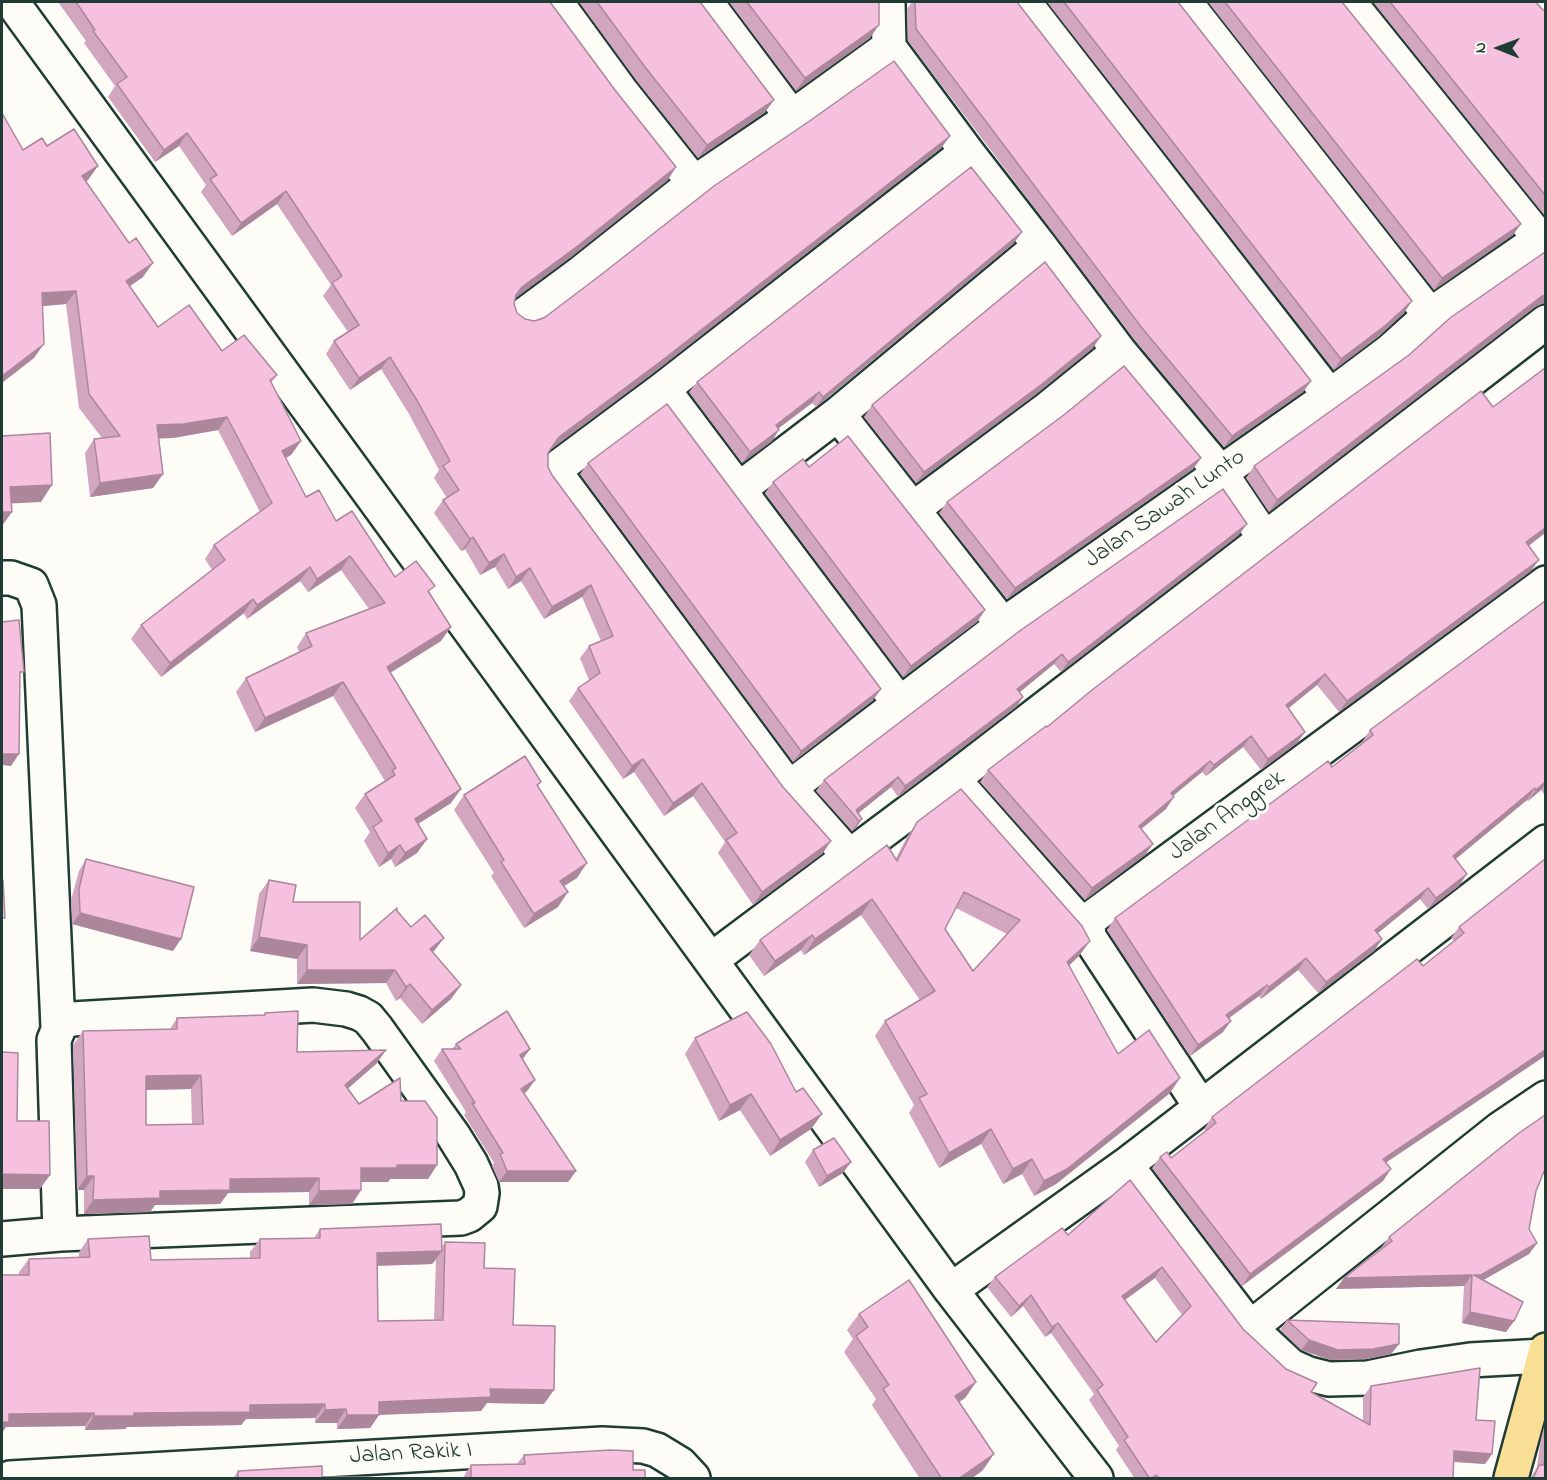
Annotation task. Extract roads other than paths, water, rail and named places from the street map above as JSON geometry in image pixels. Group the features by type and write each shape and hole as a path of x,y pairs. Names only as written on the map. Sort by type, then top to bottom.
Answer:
{"main road":[{"path":"1510,1479 1538,1408 1544,1353"}],"street":[{"path":"12,2 951,1290 1096,1479"},
{"path":"556,2 621,91 694,183"},
{"path":"706,2 792,117"},
{"path":"888,2 889,47 1119,351 1221,472 1265,539"},
{"path":"1023,2 1330,396"},
{"path":"1185,2 1430,315"},
{"path":"1349,2 1543,237"},
{"path":"1542,2 1545,6"},
{"path":"524,315 694,183 792,117 889,47"},
{"path":"850,857 789,788 558,476 557,470 967,153"},
{"name":"Jalan Sawah Lunto","path":"789,788 1003,625 1330,396 1390,351 1430,315 1543,237"},
{"path":"738,490 838,414 1040,246"},
{"path":"711,960 953,779 1545,322"},
{"path":"913,509 1046,410 1119,351"},
{"path":"663,389 899,703"},
{"path":"838,414 1003,625"},
{"path":"2,578 11,578 31,585 39,605 58,1027 54,1040 60,1234"},
{"name":"Jalan Anggrek","path":"1088,932 1088,926 1094,916 1545,583"},
{"path":"953,779 1088,932 1089,937 1201,1107"},
{"path":"951,1290 1126,1165 1545,842"},
{"path":"2,1239 60,1234 461,1218 480,1206 481,1186 471,1164 453,1135 377,1029 368,1018 359,1013 313,1005 72,1019 65,1020 58,1027"},
{"path":"1251,1328 1500,1129 1545,1098"},
{"path":"1126,1165 1251,1328 1291,1366 1309,1374 1329,1378 1368,1378 1470,1360 1544,1353"},
{"name":"Jalan Rakik I","path":"10,1479 602,1444 643,1446 657,1450 675,1460 693,1479"}]}
